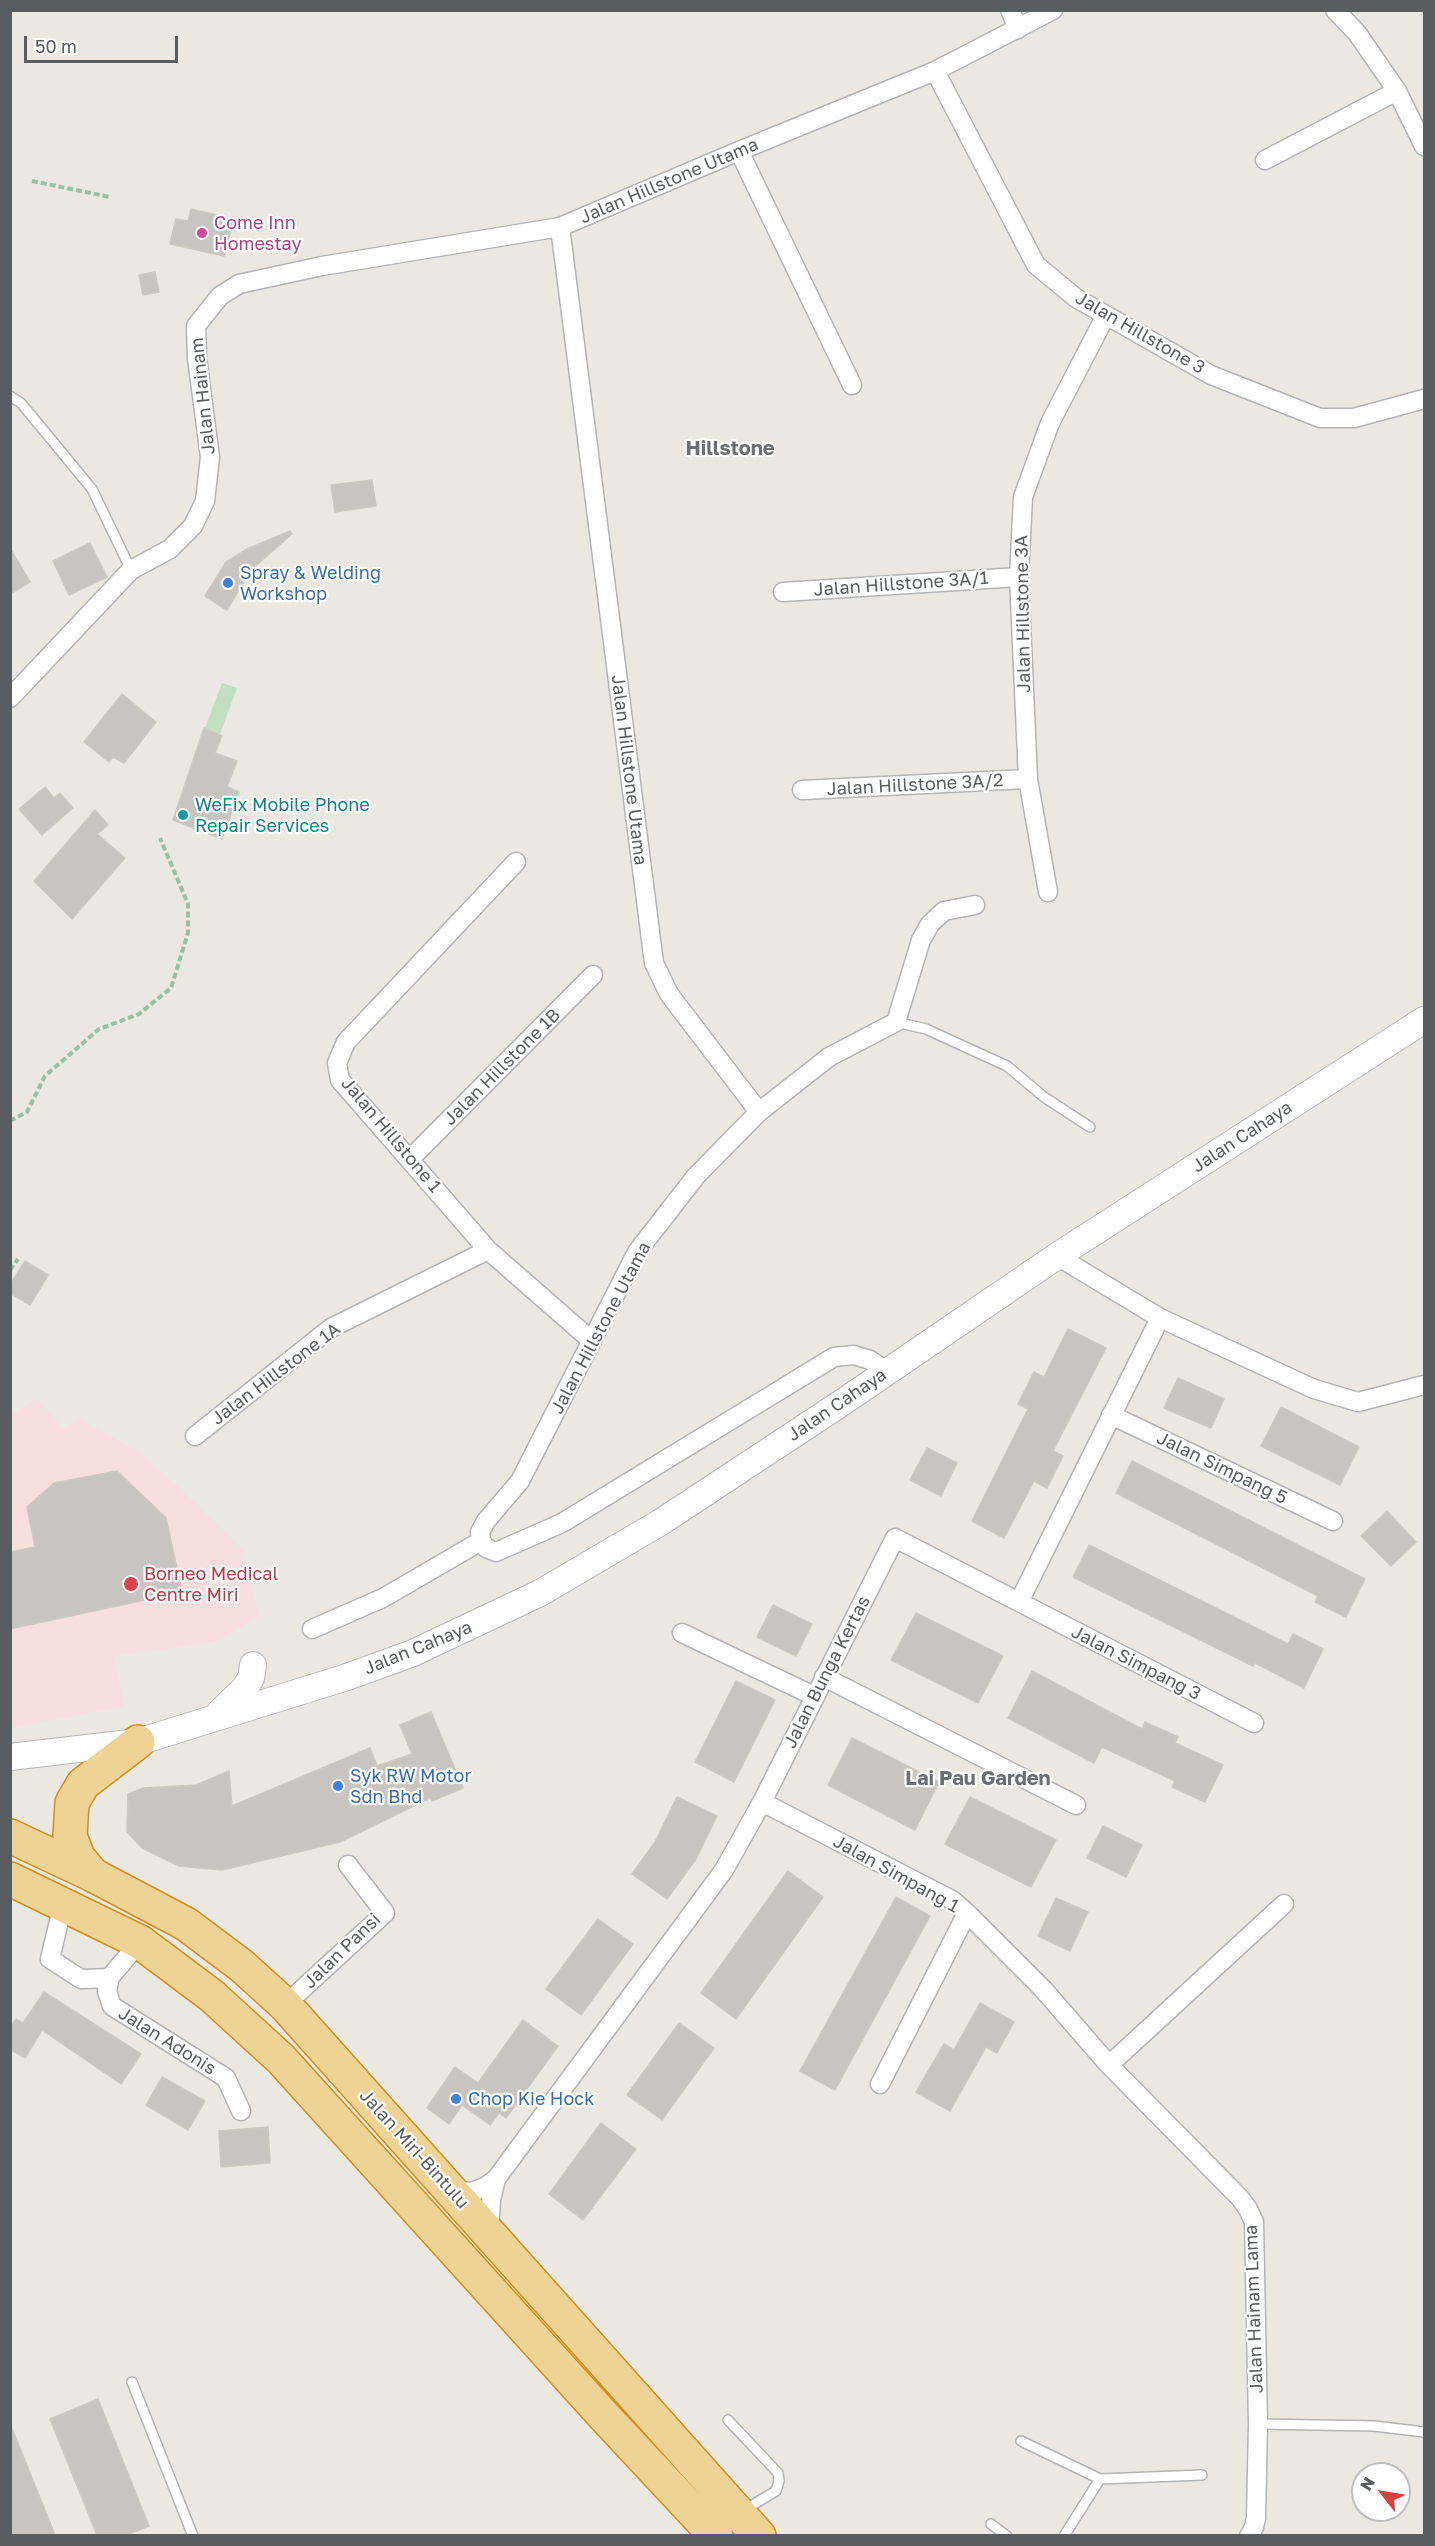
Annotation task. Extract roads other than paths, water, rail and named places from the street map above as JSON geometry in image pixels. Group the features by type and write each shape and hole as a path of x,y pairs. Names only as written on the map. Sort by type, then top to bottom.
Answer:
{"highway":[{"path":"93,1875 78,1857 70,1836 72,1803 83,1784 138,1742"},
{"name":"Jalan Miri-Bintulu","path":"10,1836 93,1875 186,1924 242,1966 285,2005 749,2524"},
{"path":"10,1879 140,1942 212,1996 281,2059 603,2415 716,2535"}],"street":[{"path":"1010,10 1018,29"},
{"name":"Jalan Hillstone Utama","path":"481,1541 480,1532 486,1521 520,1481 637,1252 696,1176 759,1112 669,994 654,963 560,227 935,71 1053,10"},
{"path":"1335,10 1357,33 1397,91 1425,146"},
{"name":"Jalan Hillstone 3","path":"935,71 1036,266 1076,298 1105,317 1211,375 1320,418 1354,418 1425,399"},
{"path":"1265,160 1397,91"},
{"path":"739,151 852,386"},
{"name":"Jalan Hainam","path":"10,698 131,570 170,549 193,526 205,501 210,457 197,358 196,326 220,296 239,284 322,266 560,227"},
{"name":"Jalan Hillstone 3A","path":"1048,892 1028,779 1019,577 1023,497 1050,423 1105,317"},
{"name":"Jalan Hillstone 3A/1","path":"783,592 1019,577"},
{"name":"Jalan Hillstone 3A/2","path":"802,790 1028,779"},
{"name":"Jalan Hillstone 1","path":"516,862 346,1042 337,1063 340,1080 411,1158 488,1250 592,1341"},
{"path":"759,1112 829,1057 896,1022 921,940 930,924 944,911 975,905"},
{"name":"Jalan Hillstone 1B","path":"411,1158 593,975"},
{"name":"Jalan Cahaya","path":"10,1757 138,1742 347,1677 413,1653 540,1593 651,1527 888,1372 1057,1256 1425,1020"},
{"name":"Jalan Hillstone 1A","path":"195,1436 331,1328 488,1250"},
{"path":"1057,1256 1160,1318 1314,1389 1358,1402 1425,1386"},
{"path":"1019,1602 1160,1318"},
{"path":"312,1629 383,1598 481,1541 486,1548 496,1552 562,1523 834,1357 854,1355 870,1360 888,1372"},
{"name":"Jalan Simpang 5","path":"1111,1415 1333,1521"},
{"name":"Jalan Bunga Kertas","path":"451,2190 472,2192 496,2179 724,1870 762,1802 895,1538 1019,1602"},
{"name":"Jalan Simpang 3","path":"1019,1602 1254,1723"},
{"path":"682,1633 814,1696"},
{"path":"213,1718 244,1689 251,1678 253,1665"},
{"path":"824,1677 1077,1805"},
{"name":"Jalan Simpang 1","path":"762,1802 952,1900 1043,1989 1109,2065"},
{"name":"Jalan Pansi","path":"285,2005 385,1913 348,1865"},
{"path":"63,1904 50,1959 81,1979 110,1978 140,1942"},
{"path":"1109,2065 1284,1904"},
{"path":"880,2084 967,1913"},
{"name":"Jalan Adonis","path":"110,1978 107,1991 112,2006 226,2078 241,2111"},
{"name":"Jalan Hainam Lama","path":"1109,2065 1240,2198 1254,2222 1258,2424 1256,2518 1249,2535"},
{"name":"Jalan Bunga Kertas","path":"489,2232 496,2179"}],"lane":[{"path":"10,396 21,403 92,489 131,570"},
{"path":"896,1022 926,1029 1006,1066 1044,1097 1090,1127"},
{"path":"132,2382 193,2535"},
{"path":"728,2420 778,2473 779,2481 776,2491 749,2524"},
{"path":"1258,2424 1374,2426 1425,2432"},
{"path":"1022,2441 1100,2479 1202,2475"},
{"path":"1064,2535 1100,2479"},
{"path":"991,2524 1007,2535"}],"place":[{"name":"Come Inn Homestay","path":"202,233"},
{"name":"Spray & Welding Workshop","path":"228,583"},
{"name":"WeFix Mobile Phone Repair Services","path":"183,815"},
{"name":"Borneo Medical Centre Miri","path":"131,1584"},
{"name":"Syk RW Motor Sdn Bhd","path":"338,1786"},
{"name":"Chop Kie Hock","path":"456,2099"}],"district":[{"name":"Hillstone","path":"730,449"},
{"name":"Lai Pau Garden","path":"978,1779"}]}
